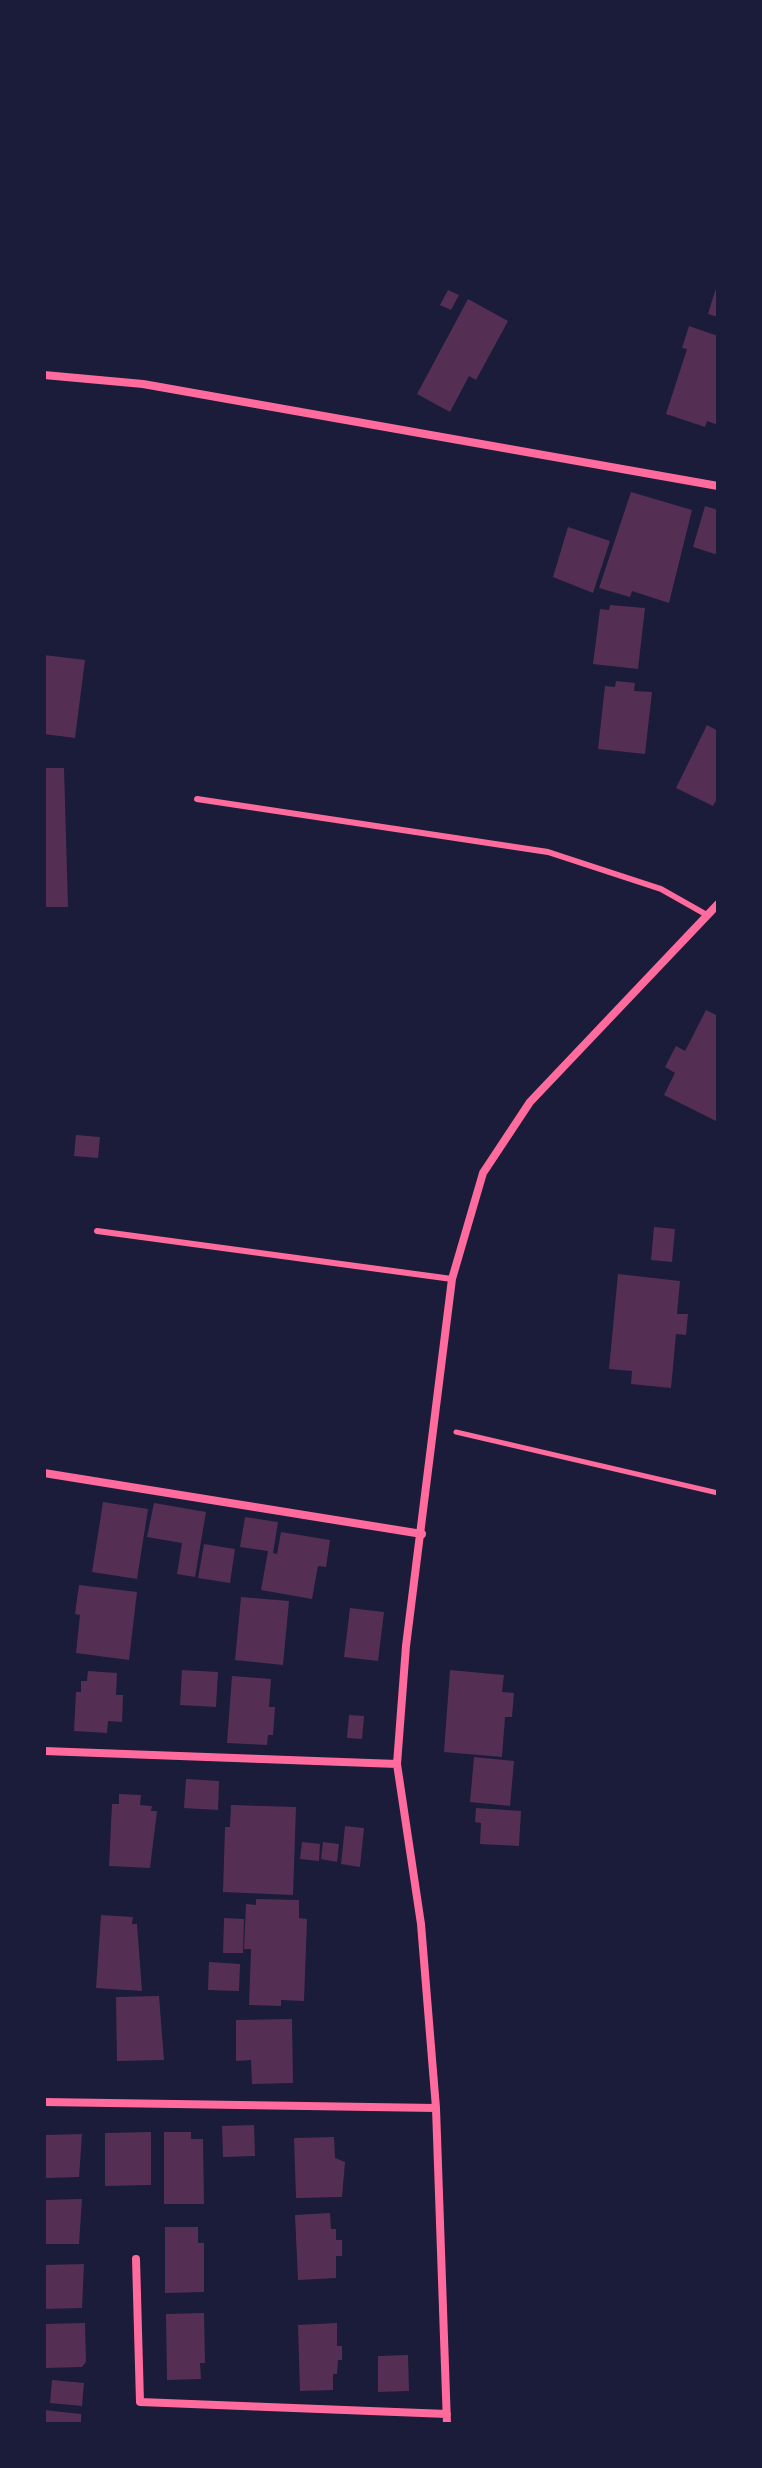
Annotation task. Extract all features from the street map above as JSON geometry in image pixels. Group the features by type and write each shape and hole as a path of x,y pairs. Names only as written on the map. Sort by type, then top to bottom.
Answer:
{"street":[{"path":"44,375 143,384 718,486"},
{"path":"136,2259 140,2402 447,2419 436,2108 421,1924 397,1764 406,1646 436,1427 452,1279 483,1173 530,1102 718,904"},
{"path":"44,1473 422,1534"},
{"path":"44,1751 397,1764"},
{"path":"44,2102 436,2108"}],"lane":[{"path":"197,799 548,852 661,889 707,915"},
{"path":"97,1231 452,1279"}],"path":[{"path":"436,1427 718,1493"}],"building":[{"path":"718,285 718,317 708,314"},
{"path":"448,290 459,295 451,310 440,305"},
{"path":"468,299 508,321 476,380 469,376 450,412 417,394"},
{"path":"689,326 718,336 718,425 707,421 705,427 666,414 687,349 682,348"},
{"path":"631,492 692,510 669,603 632,591 630,597 599,588"},
{"path":"705,506 718,510 718,555 693,547"},
{"path":"568,527 610,541 593,593 553,577"},
{"path":"610,605 645,608 638,669 593,664 600,609 609,610"},
{"path":"44,655 85,660 75,738 44,734"},
{"path":"616,681 635,683 634,691 652,692 645,754 598,749 605,686 615,687"},
{"path":"707,725 718,731 718,797 713,806 676,788"},
{"path":"44,768 64,768 68,907 44,907"},
{"path":"706,1010 718,1016 718,1122 664,1095 675,1073 665,1067 676,1046 685,1051"},
{"path":"76,1135 100,1137 98,1158 74,1156"},
{"path":"654,1227 675,1229 672,1262 651,1260"},
{"path":"618,1274 680,1281 677,1314 688,1314 686,1335 676,1334 671,1388 631,1384 632,1371 609,1369"},
{"path":"103,1502 148,1509 137,1579 92,1572"},
{"path":"154,1503 206,1512 195,1577 177,1574 182,1543 147,1537"},
{"path":"245,1517 278,1522 273,1553 277,1554 281,1532 330,1540 326,1567 318,1566 312,1599 261,1590 268,1551 240,1547"},
{"path":"204,1544 235,1549 230,1583 198,1578"},
{"path":"79,1585 137,1592 129,1660 76,1653 80,1615 75,1614"},
{"path":"241,1597 289,1601 283,1665 235,1660"},
{"path":"350,1608 384,1612 378,1661 344,1657"},
{"path":"182,1670 218,1672 216,1707 180,1705"},
{"path":"450,1670 504,1675 502,1692 514,1693 512,1717 505,1717 502,1757 444,1752"},
{"path":"88,1671 117,1673 116,1695 123,1695 122,1722 108,1721 107,1733 74,1731 76,1692 81,1692 81,1681 87,1681"},
{"path":"232,1676 271,1679 269,1707 275,1707 273,1735 268,1735 267,1745 227,1743"},
{"path":"349,1715 364,1716 362,1739 347,1738"},
{"path":"474,1757 514,1761 510,1806 470,1802"},
{"path":"186,1779 219,1781 218,1810 184,1808"},
{"path":"119,1794 141,1795 140,1805 152,1806 151,1811 157,1811 150,1868 109,1866 112,1804 119,1804"},
{"path":"231,1805 296,1807 293,1895 223,1892 225,1827 230,1827"},
{"path":"476,1808 521,1811 519,1846 480,1844 481,1823 475,1822"},
{"path":"345,1826 364,1828 360,1867 341,1864"},
{"path":"302,1842 320,1844 319,1861 300,1859"},
{"path":"323,1842 339,1844 337,1862 321,1859"},
{"path":"256,1899 299,1900 299,1918 307,1919 304,2001 281,2000 281,2006 249,2005 251,1949 244,1949 246,1904 256,1905"},
{"path":"101,1915 133,1917 132,1924 137,1924 142,1991 96,1988"},
{"path":"224,1918 244,1919 243,1953 223,1953"},
{"path":"209,1962 240,1964 239,1991 208,1990"},
{"path":"159,1996 164,2060 117,2061 116,1997"},
{"path":"292,2019 293,2083 252,2084 251,2060 236,2061 236,2020"},
{"path":"254,2125 255,2156 223,2157 222,2126"},
{"path":"151,2132 151,2185 105,2186 105,2133"},
{"path":"164,2132 191,2132 191,2139 203,2139 204,2204 164,2204"},
{"path":"82,2134 79,2177 44,2178 44,2135"},
{"path":"334,2137 335,2158 345,2162 342,2197 296,2198 294,2138"},
{"path":"82,2199 79,2244 44,2244 44,2200"},
{"path":"330,2213 331,2229 336,2229 336,2240 342,2240 342,2256 336,2256 336,2278 298,2280 295,2215"},
{"path":"165,2227 198,2227 198,2243 204,2243 204,2292 165,2293"},
{"path":"84,2264 82,2308 44,2309 44,2265"},
{"path":"204,2313 205,2363 200,2363 201,2379 167,2380 166,2314"},
{"path":"85,2323 86,2362 82,2367 44,2368 44,2324"},
{"path":"337,2323 337,2346 342,2346 342,2360 338,2360 337,2374 333,2374 333,2390 300,2391 298,2325"},
{"path":"408,2355 409,2391 378,2392 378,2356"},
{"path":"52,2380 84,2383 82,2406 50,2403"},
{"path":"44,2410 81,2414 81,2424 44,2424"}]}
